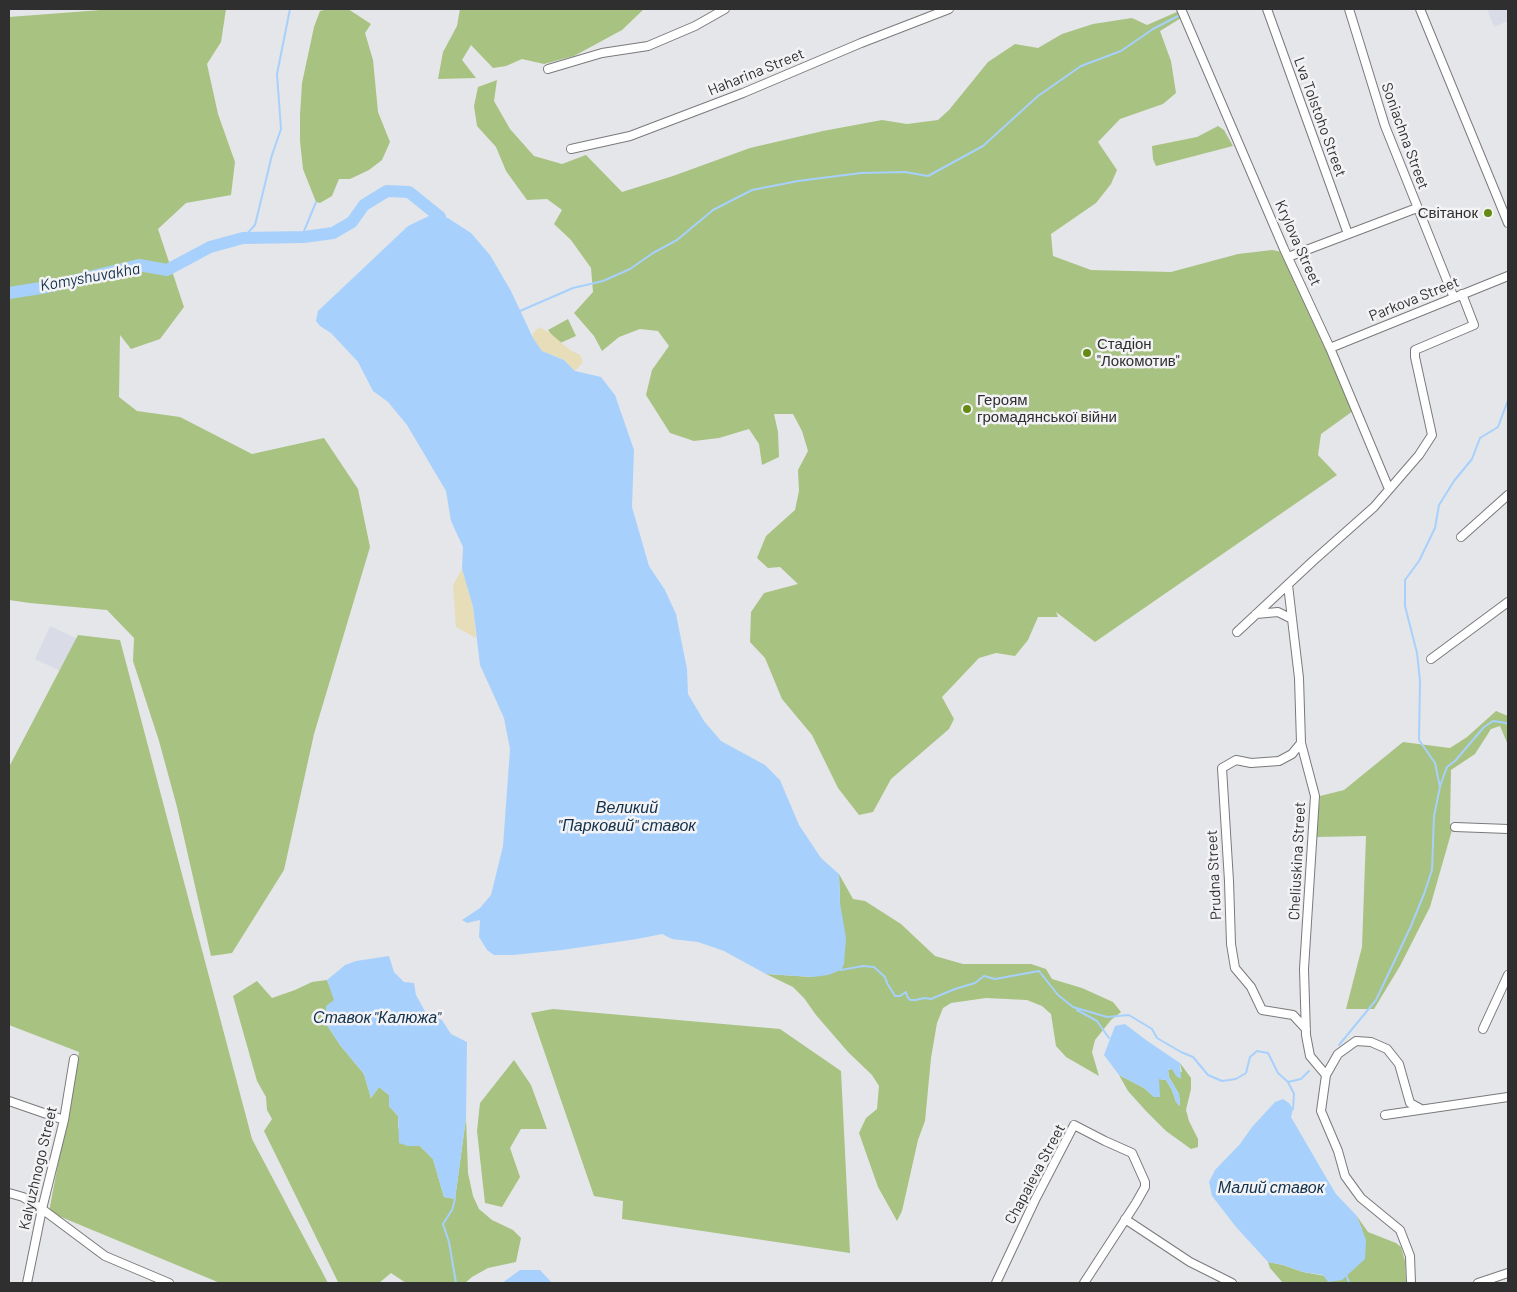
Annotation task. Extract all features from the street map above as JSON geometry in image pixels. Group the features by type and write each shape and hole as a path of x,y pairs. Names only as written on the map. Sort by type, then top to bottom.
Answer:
{"street":[{"path":"548,69 602,53 648,46 695,26 725,9"},
{"name":"Haharina Street","path":"571,149 630,136 743,93 861,43 949,9"},
{"name":"Krylova Street","path":"1181,9 1288,257 1330,348 1389,489"},
{"name":"Lva Tolstoho Street","path":"1267,9 1348,234"},
{"name":"Soniachna Street","path":"1349,9 1385,126 1454,298"},
{"path":"1420,9 1508,223"},
{"path":"1288,257 1417,208"},
{"name":"Parkova Street","path":"1330,348 1508,276"},
{"path":"1237,632 1374,507 1419,455 1432,436 1415,350 1474,325 1462,294"},
{"path":"1461,536 1508,495"},
{"name":"Cheliuskina Street","path":"1288,585 1299,678 1301,743 1315,796 1304,969 1306,1029 1310,1056 1326,1075"},
{"path":"1431,660 1508,602"},
{"path":"1256,614 1278,612 1292,619"},
{"name":"Prudna Street","path":"1294,1015 1262,1010 1251,987 1235,968 1231,944 1222,768 1236,760 1251,763 1279,761 1292,754 1301,743"},
{"path":"1455,827 1508,829"},
{"path":"1483,1029 1508,975"},
{"path":"1305,1007 1294,1015 1306,1029"},
{"path":"1411,1283 1410,1256 1400,1230 1361,1198 1345,1176 1338,1151 1321,1111 1326,1075 1338,1054 1356,1041 1371,1042 1387,1049 1399,1064 1410,1103 1421,1109"},
{"name":"Kalyuzhnogo Street","path":"27,1283 42,1209 64,1120 74,1059"},
{"path":"1385,1115 1508,1097"},
{"path":"9,1101 64,1120"},
{"name":"Chapaieva Street","path":"996,1283 1035,1200 1074,1124 1105,1142 1132,1153 1146,1182 1125,1219"},
{"path":"9,1192 23,1197 42,1209 105,1256 169,1283"},
{"path":"1084,1283 1125,1219 1190,1262 1232,1283"},
{"path":"1478,1283 1508,1273"}],"shaded area":[{"path":"1487,9 1508,9 1508,21 1494,27"},
{"path":"50,626 84,642 69,675 35,659"}],"green space":[{"path":"114,9 226,9 221,42 207,64 218,114 235,162 231,195 186,203 158,229 184,307 160,339 131,349 120,335 119,397 137,411 180,417 252,454 324,438 358,489 370,547 314,734 284,870 232,953 211,956 177,807 159,741 133,661 134,638 107,610 9,600 9,17"},
{"path":"348,9 371,24 365,33 373,60 378,112 390,142 382,160 369,170 350,179 339,179 332,196 320,203 316,202 303,169 300,115 302,83 314,27 320,11"},
{"path":"460,9 644,9 622,30 574,56 544,64 522,59 506,66 493,68 471,45 462,60 476,78 438,79 443,52 457,26"},
{"path":"1179,11 1181,18 1160,31 1171,61 1176,93 1163,104 1120,119 1098,142 1117,170 1111,184 1096,203 1051,234 1053,256 1091,270 1171,272 1238,254 1272,250 1283,252 1353,411 1321,434 1318,455 1337,475 1095,642 1056,612 1058,617 1038,617 1028,640 1015,656 996,653 979,658 942,697 954,719 949,729 891,779 873,812 859,815 838,788 812,735 782,699 765,658 750,642 751,612 764,593 798,584 780,567 768,568 757,558 766,536 795,510 799,491 798,470 808,451 802,431 793,414 774,414 778,432 779,457 762,465 759,444 749,429 719,438 694,441 670,433 646,395 652,370 669,346 658,331 640,329 619,337 602,351 594,336 574,313 593,292 591,268 571,240 554,224 562,210 547,199 527,200 506,171 496,147 477,126 474,106 478,87 497,80 494,101 510,129 534,156 562,164 586,155 622,192 750,148 823,131 882,120 907,124 938,120 949,110 988,62 1015,44 1038,48 1062,34 1093,24 1132,18 1147,25"},
{"path":"1218,126 1224,130 1233,146 1156,166 1153,159 1152,146 1197,137"},
{"path":"568,319 576,336 558,344 548,330"},
{"path":"78,635 120,640 252,1139 328,1283 220,1283 49,1212 79,1052 9,1025 9,767"},
{"path":"1496,711 1508,716 1508,745 1500,726 1491,729 1475,754 1451,770 1450,823 1452,830 1430,907 1400,966 1374,1009 1346,1009 1362,947 1366,836 1316,837 1320,796 1344,790 1403,742 1450,748 1467,737"},
{"path":"839,874 853,899 865,901 901,924 935,956 963,964 1031,964 1046,969 1052,979 1082,988 1113,1002 1121,1012 1111,1020 1095,1040 1092,1052 1099,1076 1066,1057 1056,1046 1051,1014 1042,1006 1027,1000 986,998 951,1003 943,1008 937,1023 931,1058 925,1121 918,1140 902,1211 897,1221 878,1187 859,1133 866,1118 877,1109 879,1086 872,1075 848,1052 793,987 766,974 813,977 840,903"},
{"path":"327,980 335,1000 327,1025 340,1045 364,1074 371,1098 379,1087 389,1095 389,1106 398,1116 398,1127 408,1146 420,1146 433,1159 444,1197 455,1199 466,1118 468,1173 473,1196 479,1209 492,1220 513,1230 521,1238 516,1262 488,1268 465,1283 406,1283 391,1273 379,1283 338,1282 264,1131 272,1119 267,1110 266,1097 257,1081 233,996 257,981 272,998 312,982"},
{"path":"553,1009 780,1029 841,1071 850,1253 622,1219 623,1201 594,1196 531,1013"},
{"path":"514,1060 531,1085 547,1129 521,1129 510,1148 520,1177 502,1207 485,1203 477,1131 480,1103"},
{"path":"1180,1063 1191,1078 1191,1089 1186,1110 1198,1139 1198,1147 1191,1149 1166,1131 1146,1111 1128,1091 1119,1075 1144,1088 1154,1097 1159,1086 1159,1079 1166,1080 1176,1102 1180,1106 1179,1094 1169,1077 1168,1070 1172,1069 1182,1072"},
{"path":"1356,1215 1368,1232 1396,1243 1401,1247 1405,1261 1406,1283 1283,1283 1270,1268 1268,1262 1303,1272 1342,1279 1346,1274 1362,1229"}],"sand":[{"path":"539,327 550,333 570,350 580,355 583,362 575,371 564,360 542,351 533,339 533,333"},
{"path":"462,569 473,607 476,638 456,627 453,585"}],"water":[{"name":"Великий \"Парковий\" ставок","path":"431,215 448,218 471,233 490,255 511,291 533,338 542,351 564,360 575,371 601,377 615,395 634,450 632,507 649,566 665,590 676,614 687,669 688,694 704,721 721,741 765,765 780,780 799,825 821,858 839,874 840,903 846,938 844,964 841,970 828,975 813,977 766,974 724,951 698,942 672,939 662,934 562,950 494,955 487,950 479,937 480,920 467,923 462,920 480,908 491,895 503,846 510,749 504,718 480,665 473,607 462,569 463,547 451,521 446,491 407,425 388,402 373,391 358,362 331,333 316,321 318,311 408,226"},
{"name":"Ставок \"Калюжа\"","path":"389,956 394,972 404,982 414,983 416,995 426,1013 442,1020 451,1034 467,1042 466,1118 455,1199 444,1197 433,1159 420,1146 408,1146 399,1143 398,1116 389,1106 389,1095 379,1087 371,1098 364,1074 340,1045 327,1025 326,1006 334,1000 327,980 345,965 356,961"},
{"path":"1125,1024 1180,1063 1181,1079 1176,1076 1172,1069 1168,1070 1169,1077 1179,1094 1180,1106 1176,1102 1166,1080 1159,1079 1160,1097 1154,1097 1144,1088 1119,1075 1104,1055 1115,1026"},
{"name":"Малий ставок","path":"1283,1099 1293,1109 1291,1117 1336,1194 1356,1215 1366,1240 1365,1259 1342,1280 1328,1282 1323,1275 1303,1272 1268,1262 1236,1227 1212,1196 1209,1182 1215,1170 1240,1144 1252,1127 1275,1102"},
{"path":"520,1270 540,1270 552,1283 502,1283"}],"waterway":[{"path":"243,238 255,225 272,155 281,129 277,74 290,9"},
{"path":"520,311 573,288 603,281 630,269 653,253 677,240 713,210 752,190 798,181 861,173 905,172 928,176 983,146 1038,96 1081,66 1121,51 1153,29 1180,15"},
{"name":"Komyshuvakha","path":"9,293 47,287 139,265 167,270 210,247 243,238 304,237 333,233 352,222 364,205 387,191 409,192 440,217"},
{"path":"302,236 316,202"},
{"path":"1339,1045 1376,1000 1411,926 1432,870 1434,816 1440,787 1435,763 1419,740 1420,681 1417,653 1405,606 1405,580 1419,561 1435,528 1439,505 1454,481 1472,459 1480,438 1498,427 1508,400"},
{"path":"1440,786 1447,767 1455,761 1484,727 1493,721 1508,725"},
{"path":"841,970 863,966 874,967 885,977 895,996 900,996 906,992 910,1000 931,999 975,983 984,976 995,979 1039,971 1058,995 1073,1007 1107,1017 1129,1015 1152,1029 1157,1038 1193,1057 1208,1075 1222,1081 1236,1079 1246,1073 1250,1057 1257,1051 1268,1053 1278,1073 1288,1082 1294,1094 1293,1109"},
{"path":"1077,1010 1097,1021 1109,1038"},
{"path":"1288,1082 1301,1079 1309,1071"},
{"path":"455,1199 452,1210 443,1224 449,1242 456,1283"},
{"path":"1346,1274 1349,1283"}],"place":[{"name":"Світанок","path":"1488,213"},
{"name":"Стадіон \"Локомотив\"","path":"1087,353"},
{"name":"Героям громадянської війни","path":"967,409"}]}
